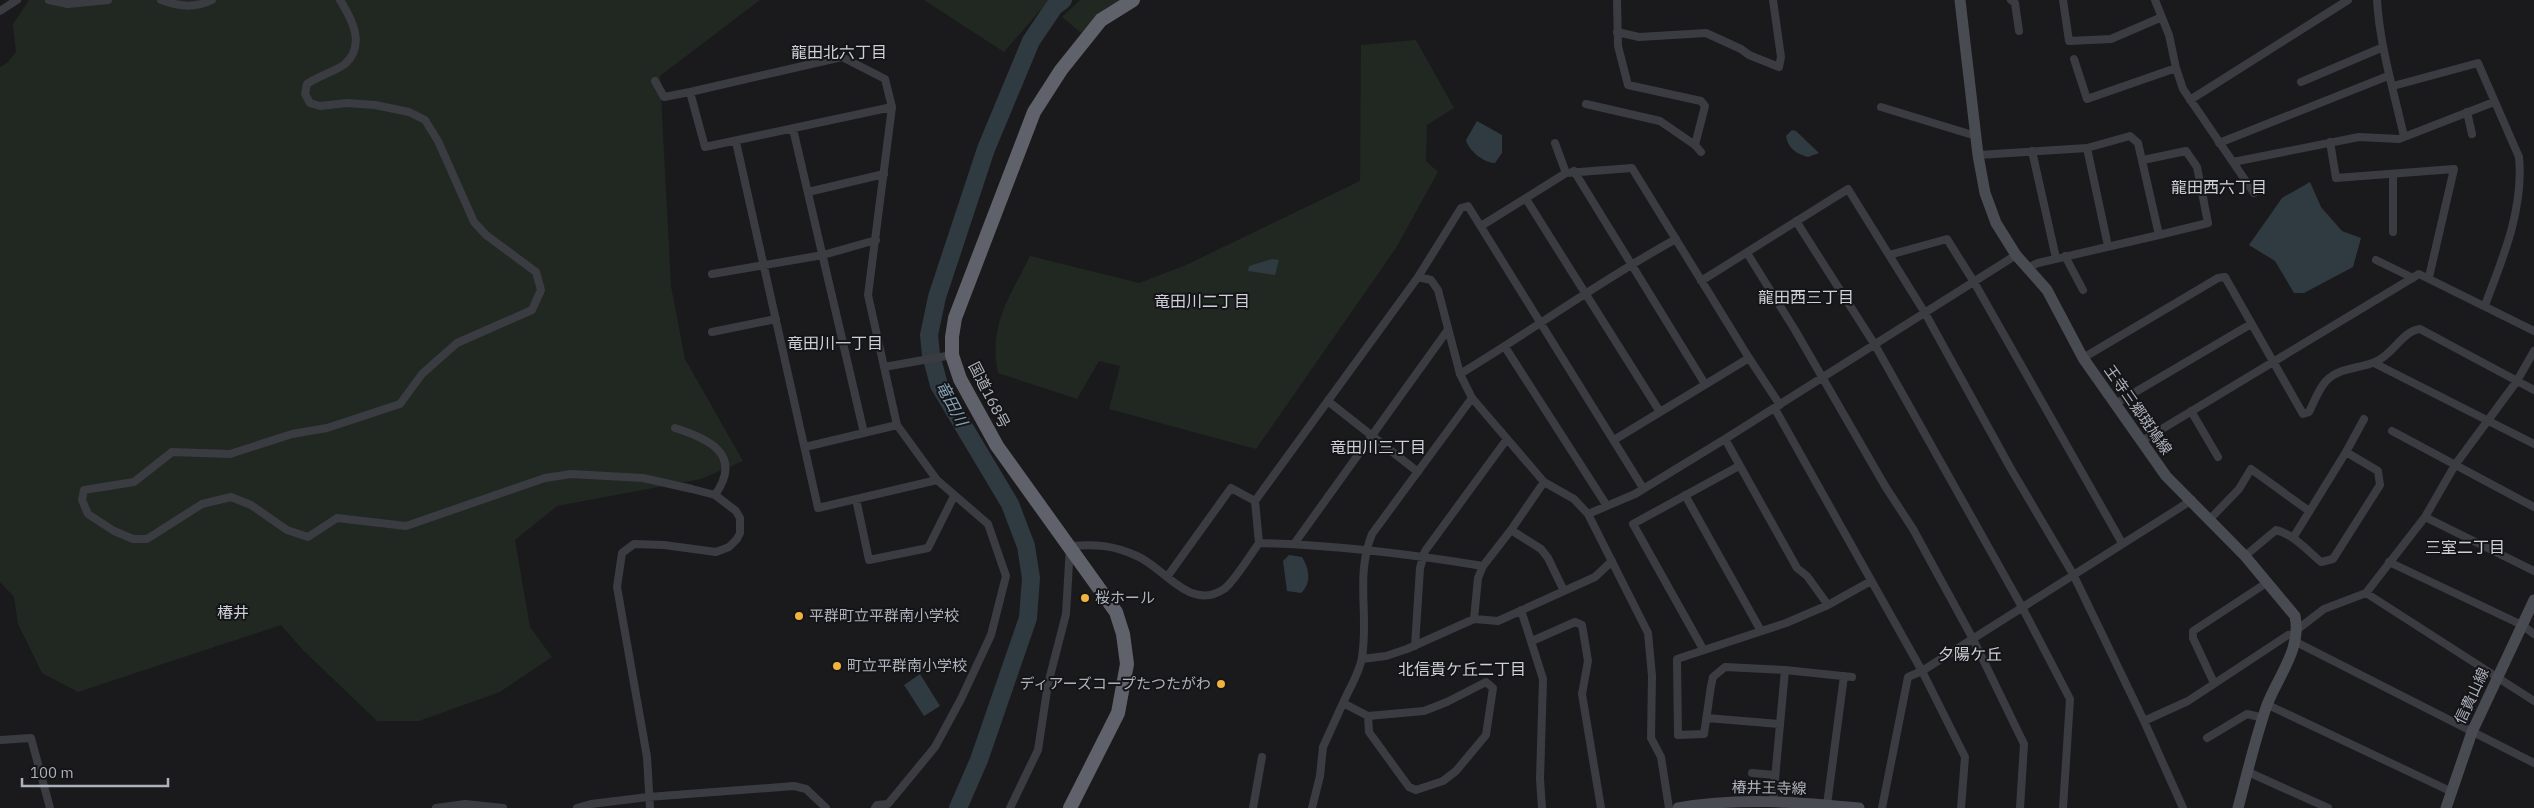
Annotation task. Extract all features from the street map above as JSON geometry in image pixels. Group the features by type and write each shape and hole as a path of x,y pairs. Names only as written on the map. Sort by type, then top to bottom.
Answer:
{"highway":[{"name":"国道168号","path":"1070,808 1118,713 1127,664 1116,612 997,446 946,355 956,318 1034,112 1061,70 1101,20 1133,0"}],"main road":[{"name":"王寺三郷斑鳩線","path":"1960,0 1978,155 1985,193 1996,223 2016,255 2029,267 2047,290 2083,358 2166,476 2192,500 2268,582 2296,616 2297,635"},
{"name":"信貴山線","path":"2446,808 2450,791 2472,732 2534,600"},
{"path":"2238,808 2268,704 2297,635"},
{"name":"椿井王寺線","path":"1678,808 1710,802 1759,804 1772,801 1859,808"}],"street":[{"path":"0,11 18,0"},
{"path":"49,0 68,4 108,0"},
{"path":"161,0 179,6 202,5 212,0"},
{"path":"340,0 355,26 355,48 345,64 320,75 307,84 305,94 310,104 320,106 346,103 375,104 408,112 425,120 438,141 474,222 486,235 536,272 541,290 532,310 457,343 422,374 400,404 327,428 292,434 230,454 172,452 134,482 84,490 82,500 88,514 114,531 133,539 147,539 202,504 231,497 252,505 287,530 308,537 337,518 406,526 545,478 572,474 643,478 715,495 736,511 740,518 740,533 729,547 716,552 634,544 622,553 618,587 647,757 650,808"},
{"path":"1617,0 1618,46 1628,85 1701,101 1705,106 1695,145"},
{"path":"1617,32 1639,37 1706,32 1741,49 1748,55 1779,67 1781,57 1773,0"},
{"path":"2011,0 2015,2 2019,31"},
{"path":"2063,0 2069,41 2080,43 2111,39 2162,17"},
{"path":"2155,0 2169,35 2176,68 2190,100 2254,193"},
{"path":"2190,100 2348,0"},
{"path":"2377,0 2381,48 2388,76 2393,86 2404,137"},
{"path":"2301,82 2381,48"},
{"path":"655,81 664,97 842,58 885,79 892,107 868,295 897,425 937,480 988,524 1006,576 1003,594 991,635 935,747 888,804 877,805 875,808"},
{"path":"2074,59 2087,99 2176,68"},
{"path":"2393,86 2478,63 2519,157 2520,169 2512,232 2485,305"},
{"path":"2219,143 2388,76"},
{"path":"690,92 705,147 736,142 892,107"},
{"path":"2233,162 2358,137 2399,139 2494,102"},
{"path":"1586,104 1660,121 1695,145 1701,152"},
{"path":"1881,108 1976,136"},
{"path":"2467,112 2472,134"},
{"path":"794,129 864,433"},
{"path":"1978,155 2087,148 2130,136 2138,143 2143,160 2158,235"},
{"path":"736,142 818,508 937,480"},
{"path":"2330,142 2336,178 2454,169 2429,277"},
{"path":"1555,143 1570,172 1631,264 1705,384"},
{"path":"2087,148 2108,246"},
{"path":"2032,151 2056,258"},
{"path":"2029,267 2056,258 2208,223 2197,168 2186,151 2143,160"},
{"path":"1481,226 1570,172 1632,168 1777,407 1922,671 1965,757 1961,808"},
{"path":"808,192 884,174"},
{"path":"2392,174 2394,232"},
{"path":"1701,280 1848,189 1925,313 2011,469 2073,574 2144,721 2183,808"},
{"path":"1526,199 1660,412"},
{"path":"1010,808 1038,750 1048,684 1066,614 1070,546 1098,544 1139,557 1167,577 1180,590 1194,595 1209,594 1224,589 1259,543 1254,501 1418,277 1461,208 1468,206 1481,226 1643,488"},
{"path":"1796,221 1875,345 2022,608 2070,699 2063,808"},
{"path":"1460,374 1505,347 1586,292 1676,239"},
{"path":"1889,255 1947,239 1974,282 2122,544"},
{"path":"712,274 824,254 876,240"},
{"path":"1747,253 1824,377 1885,486 1913,529 1973,639 2024,744 2020,808"},
{"path":"1588,514 1643,488 1725,439 2016,255"},
{"path":"2065,256 2083,290"},
{"path":"2376,260 2413,278"},
{"path":"2142,441 2419,274 2429,277 2534,331"},
{"path":"1418,277 1431,280 1438,290 1447,331 1460,374 1472,398 1544,482 1574,499 1588,514 1648,633 1652,676 1651,738 1661,757 1669,808"},
{"path":"2083,358 2218,278 2227,280 2303,414 2309,412 2326,381 2340,371 2374,363 2399,344 2412,330 2420,328 2534,390"},
{"path":"712,332 776,319"},
{"path":"2115,404 2252,324"},
{"path":"1294,544 1447,331"},
{"path":"1505,347 1607,506"},
{"path":"2297,635 2324,609 2366,592 2425,517 2455,465 2517,380 2534,350"},
{"path":"884,367 946,355"},
{"path":"1614,440 1748,358"},
{"path":"2374,363 2534,444"},
{"path":"1312,808 1320,776 1323,747 1362,659 1362,598 1365,551 1372,534 1472,398"},
{"path":"1328,402 1418,472"},
{"path":"2191,411 2218,457"},
{"path":"2293,538 2364,420"},
{"path":"805,447 897,425"},
{"path":"675,428 700,436 717,448 726,461 723,484 715,495"},
{"path":"2392,431 2534,507"},
{"path":"1415,646 1420,568 1425,551 1507,439"},
{"path":"1725,439 1797,568 1807,576 1828,604"},
{"path":"2245,556 2276,530 2286,532 2321,562 2333,559 2380,485 2378,471 2346,452"},
{"path":"1703,649 1632,524 1739,466"},
{"path":"2210,519 2239,489 2252,469 2309,511"},
{"path":"1474,619 1478,578 1483,566 1511,530 1544,482"},
{"path":"1167,577 1231,488 1254,501"},
{"path":"1685,495 1762,631"},
{"path":"856,499 869,560 928,548 954,496"},
{"path":"1882,808 1908,677 1922,671 2192,500"},
{"path":"2425,517 2534,571"},
{"path":"1511,530 1541,549 1548,558 1564,592"},
{"path":"1259,543 1294,544 1365,551 1483,566"},
{"path":"1362,659 1386,656 1415,646 1474,619 1498,621 1595,577 1612,561"},
{"path":"2389,562 2522,625 2534,634"},
{"path":"1827,805 1848,676 1725,667 1713,678 1704,734 1678,735 1677,659 1786,623 1828,604 1871,581"},
{"path":"2214,683 2193,638 2193,631 2268,582"},
{"path":"2366,592 2534,701"},
{"path":"1521,610 1543,679 1540,779 1542,808"},
{"path":"1532,641 1575,622 1582,624 1588,661 1582,694 1601,808"},
{"path":"2144,721 2188,701 2288,635 2297,635 2472,732 2534,763"},
{"path":"1772,801 1785,670"},
{"path":"1343,703 1368,716 1424,711 1447,702 1486,682 1493,688 1486,734 1456,771 1443,781 1416,790 1408,787 1369,732 1368,716"},
{"path":"2268,704 2450,791"},
{"path":"2207,738 2247,714 2264,718"},
{"path":"1707,718 1779,724"},
{"path":"0,740 31,738 50,808"},
{"path":"1253,808 1262,757"},
{"path":"2248,772 2328,808"},
{"path":"1752,773 1775,775"},
{"path":"577,808 591,804 648,797 794,786 806,788 826,808"},
{"path":"436,808 466,804 503,808"}],"shaded area":[{"path":"29,0 760,0 660,76 671,286 685,359 743,461 701,479 557,506 515,540 530,627 552,657 500,692 419,721 377,721 303,650 281,625 78,692 42,673 18,624 14,597 0,582 0,67 7,63 16,52 13,24"},
{"path":"924,0 1049,0 1004,52"},
{"path":"1080,0 1121,0 1101,12 1081,33 1062,17"},
{"path":"1416,40 1454,108 1427,125 1426,161 1438,172 1396,248 1256,449 1109,409 1120,366 1099,361 1077,399 998,373 996,340 998,326 1008,298 1030,256 1139,283 1186,265 1360,181 1361,45"},
{"path":"1477,121 1502,135 1502,153 1495,163 1482,159 1474,152 1466,140"},
{"path":"1792,130 1796,131 1819,153 1808,157 1794,150 1787,141 1786,136"},
{"path":"2310,182 2321,207 2342,231 2361,238 2353,267 2304,293 2294,293 2275,261 2249,245 2282,198"},
{"path":"1272,259 1279,260 1275,275 1248,271 1249,266"},
{"path":"1289,555 1302,557 1306,566 1308,580 1301,593 1287,591 1283,561"},
{"path":"920,674 940,706 924,716 904,685"}],"waterway":[{"name":"竜田川","path":"958,808 979,760 1028,618 1031,578 1026,546 1010,504 939,385 931,355 929,335 937,297 986,149 1031,41 1054,7 1063,0"}],"place":[{"name":"桜ホール","path":"1085,598"},
{"name":"平群町立平群南小学校","path":"799,616"},
{"name":"町立平群南小学校","path":"837,666"},
{"name":"ディアーズコープたつたがわ","path":"1221,684"}],"district":[{"name":"龍田北六丁目","path":"839,52"},
{"name":"龍田西六丁目","path":"2219,187"},
{"name":"龍田西三丁目","path":"1806,297"},
{"name":"竜田川二丁目","path":"1202,301"},
{"name":"竜田川一丁目","path":"835,343"},
{"name":"竜田川三丁目","path":"1378,447"},
{"name":"三室二丁目","path":"2465,547"},
{"name":"椿井","path":"233,612"},
{"name":"夕陽ケ丘","path":"1970,654"},
{"name":"北信貴ケ丘二丁目","path":"1462,669"}]}
